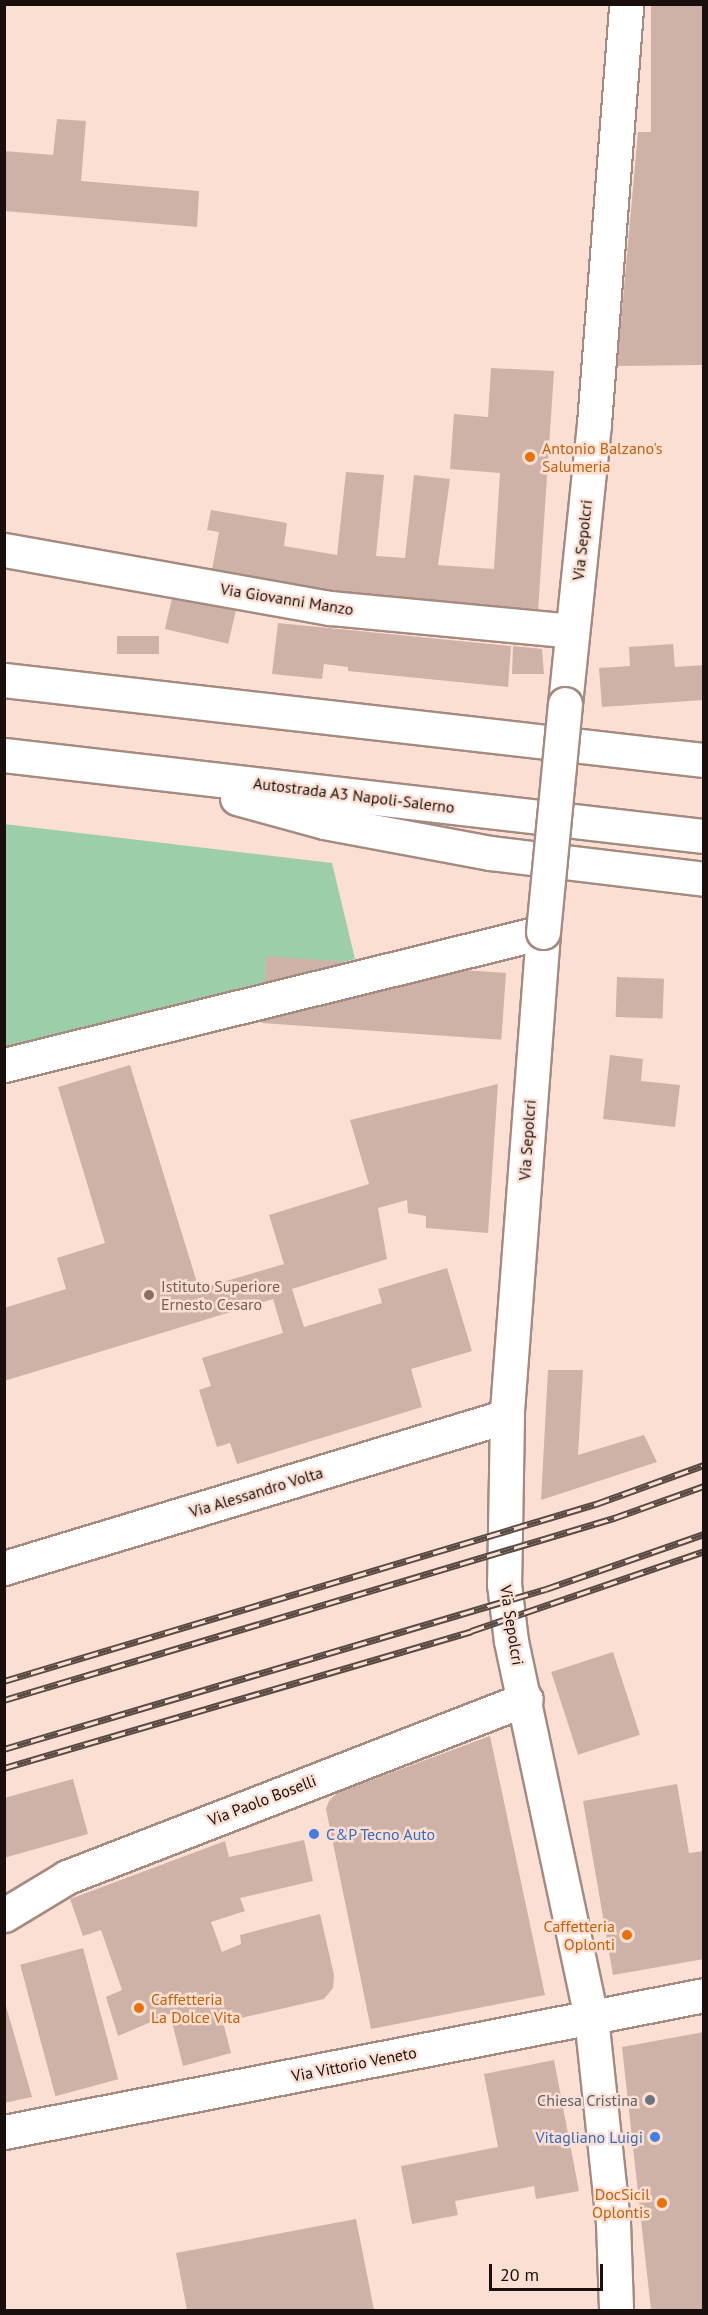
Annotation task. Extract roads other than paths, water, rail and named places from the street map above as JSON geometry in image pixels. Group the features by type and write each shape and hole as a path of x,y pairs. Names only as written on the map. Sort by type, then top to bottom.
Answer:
{"main road":[{"name":"Via Sepolcri","path":"616,2310 613,2222 591,2017 526,1699 511,1641 504,1584 507,1416 543,932 594,424 626,4"},
{"name":"Via Giovanni Manzo","path":"4,550 330,608 572,631"},
{"path":"4,680 704,760"},
{"name":"Autostrada A3 Napoli-Salerno","path":"4,755 704,836"},
{"path":"140,770 324,822 489,853 704,879"},
{"path":"4,1065 543,932"},
{"name":"Via Alessandro Volta","path":"4,1568 507,1416"},
{"name":"Via Paolo Boselli","path":"4,1915 67,1877 526,1699"},
{"name":"Via Vittorio Veneto","path":"4,2132 704,1995"}],"railway":[{"path":"4,1681 596,1504 704,1465"},
{"path":"4,1700 614,1518 704,1486"},
{"path":"4,1749 546,1589 704,1534"},
{"path":"4,1768 471,1631 704,1551"}],"place":[{"name":"Antonio Balzano's Salumeria","path":"530,457"},
{"name":"Istituto Superiore Ernesto Cesaro","path":"149,1295"},
{"name":"C&P Tecno Auto","path":"314,1834"},
{"name":"Caffetteria Oplonti","path":"627,1935"},
{"name":"Caffetteria La Dolce Vita","path":"139,2008"},
{"name":"Chiesa Cristina","path":"650,2100"},
{"name":"Vitagliano Luigi","path":"655,2137"},
{"name":"DocSicil Oplontis","path":"662,2203"}]}
